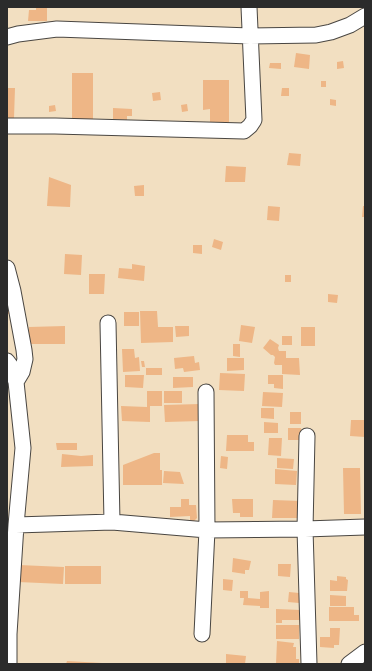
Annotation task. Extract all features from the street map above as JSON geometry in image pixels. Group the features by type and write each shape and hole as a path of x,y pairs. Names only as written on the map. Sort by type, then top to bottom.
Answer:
{"street":[{"path":"7,126 244,131 254,120 249,7"},
{"path":"7,36 57,29 250,36 316,35 331,32 350,25 365,16"},
{"path":"7,268 13,291 25,359 22,372 16,382"},
{"path":"108,323 112,522"},
{"path":"7,361 16,382 23,448 16,525 9,634 9,664"},
{"path":"202,634 207,530 206,392"},
{"path":"307,436 305,529 309,664"},
{"path":"16,525 112,522 207,530 365,527"},
{"path":"349,664 365,652"}],"building":[{"path":"36,7 47,7 47,21 28,21 29,10 36,10"},
{"path":"296,53 310,55 309,69 294,67"},
{"path":"343,61 344,68 337,69 337,62"},
{"path":"270,63 281,63 281,69 269,68"},
{"path":"72,73 93,73 93,121 72,121"},
{"path":"203,80 229,80 229,122 210,123 210,109 203,110"},
{"path":"321,81 326,81 326,87 321,87"},
{"path":"7,88 15,88 14,118 7,118"},
{"path":"282,88 289,88 289,96 281,96"},
{"path":"160,92 161,100 153,101 152,93"},
{"path":"330,99 336,100 336,106 330,105"},
{"path":"187,104 188,111 182,112 181,105"},
{"path":"55,105 56,111 49,112 49,106"},
{"path":"113,108 132,109 132,116 127,116 127,120 113,119"},
{"path":"289,153 301,154 300,166 287,165"},
{"path":"226,166 246,167 245,182 225,182"},
{"path":"49,177 71,185 70,207 47,206"},
{"path":"144,185 144,196 135,196 134,186"},
{"path":"268,206 280,207 279,221 267,220"},
{"path":"363,206 365,206 365,217 362,217"},
{"path":"214,239 223,242 221,250 212,247"},
{"path":"193,245 202,245 202,254 193,253"},
{"path":"65,254 82,255 81,275 64,274"},
{"path":"132,264 145,266 144,281 118,278 119,268 132,269"},
{"path":"89,274 105,274 104,294 89,294"},
{"path":"285,275 291,275 291,282 285,282"},
{"path":"328,294 338,295 337,303 328,302"},
{"path":"7,299 10,314 7,314"},
{"path":"140,311 157,311 158,327 173,327 173,342 141,343"},
{"path":"124,312 139,312 139,326 124,326"},
{"path":"241,325 255,327 252,343 239,341"},
{"path":"65,326 65,344 29,344 29,327"},
{"path":"175,326 189,326 189,336 176,337"},
{"path":"301,327 315,327 315,346 301,346"},
{"path":"282,336 292,336 292,345 282,345"},
{"path":"270,339 279,345 279,351 286,351 286,358 299,358 300,375 282,374 282,365 275,365 275,357 263,348"},
{"path":"233,344 240,344 240,357 233,356"},
{"path":"122,349 134,349 135,358 139,357 140,371 123,372"},
{"path":"194,356 195,363 199,362 200,370 184,372 183,368 175,369 174,358"},
{"path":"227,358 244,358 244,370 227,371"},
{"path":"141,361 144,361 145,367 142,367"},
{"path":"146,368 162,368 162,375 146,375"},
{"path":"220,373 245,374 244,391 219,390"},
{"path":"125,375 144,375 143,388 125,387"},
{"path":"268,375 283,375 283,389 274,388 274,384 268,384"},
{"path":"173,377 193,377 193,387 173,388"},
{"path":"147,391 162,391 162,406 150,406 150,422 122,421 121,406 147,407"},
{"path":"164,391 182,391 182,403 164,403"},
{"path":"263,392 283,393 282,407 262,406"},
{"path":"200,404 201,421 165,422 164,405"},
{"path":"261,408 274,408 274,419 261,418"},
{"path":"290,412 301,412 301,424 290,424"},
{"path":"351,420 365,420 365,437 350,436"},
{"path":"264,422 278,423 278,433 264,433"},
{"path":"288,428 301,428 301,440 288,440"},
{"path":"227,435 248,435 248,442 254,442 254,451 226,451"},
{"path":"269,438 282,438 281,456 268,455"},
{"path":"56,443 77,443 77,450 57,450"},
{"path":"154,453 160,453 162,485 123,485 123,465"},
{"path":"62,454 81,456 93,455 93,466 61,467"},
{"path":"221,456 228,457 227,469 220,468"},
{"path":"277,458 294,459 293,469 277,468"},
{"path":"343,468 360,468 361,514 344,514"},
{"path":"275,469 297,471 296,485 275,484"},
{"path":"164,471 180,472 184,484 163,483"},
{"path":"181,499 189,499 189,505 196,505 197,518 194,521 190,521 190,516 170,517 170,507 181,507"},
{"path":"232,499 253,499 253,517 240,517 240,513 233,513"},
{"path":"273,500 301,501 300,518 272,518"},
{"path":"233,558 251,561 249,570 245,570 245,574 232,572"},
{"path":"278,564 291,564 290,577 278,576"},
{"path":"19,565 64,567 63,584 18,582"},
{"path":"65,566 101,566 101,584 65,584"},
{"path":"337,576 346,577 348,580 347,591 330,591 330,580 337,581"},
{"path":"223,579 233,580 232,591 223,590"},
{"path":"240,591 248,591 248,598 260,599 260,592 269,591 269,608 243,605 244,598 240,598"},
{"path":"289,592 299,593 299,603 288,602"},
{"path":"330,595 346,596 346,606 330,606"},
{"path":"329,607 354,607 354,615 359,615 359,621 329,621"},
{"path":"276,609 301,610 300,620 282,620 282,623 276,623"},
{"path":"276,625 299,625 299,639 276,639"},
{"path":"330,628 340,628 339,645 334,645 334,648 320,647 320,637 330,637"},
{"path":"277,641 294,643 293,647 296,647 296,659 299,659 299,664 276,664"},
{"path":"226,654 246,656 245,664 226,664"},
{"path":"67,661 102,663 102,664 66,664"}]}
